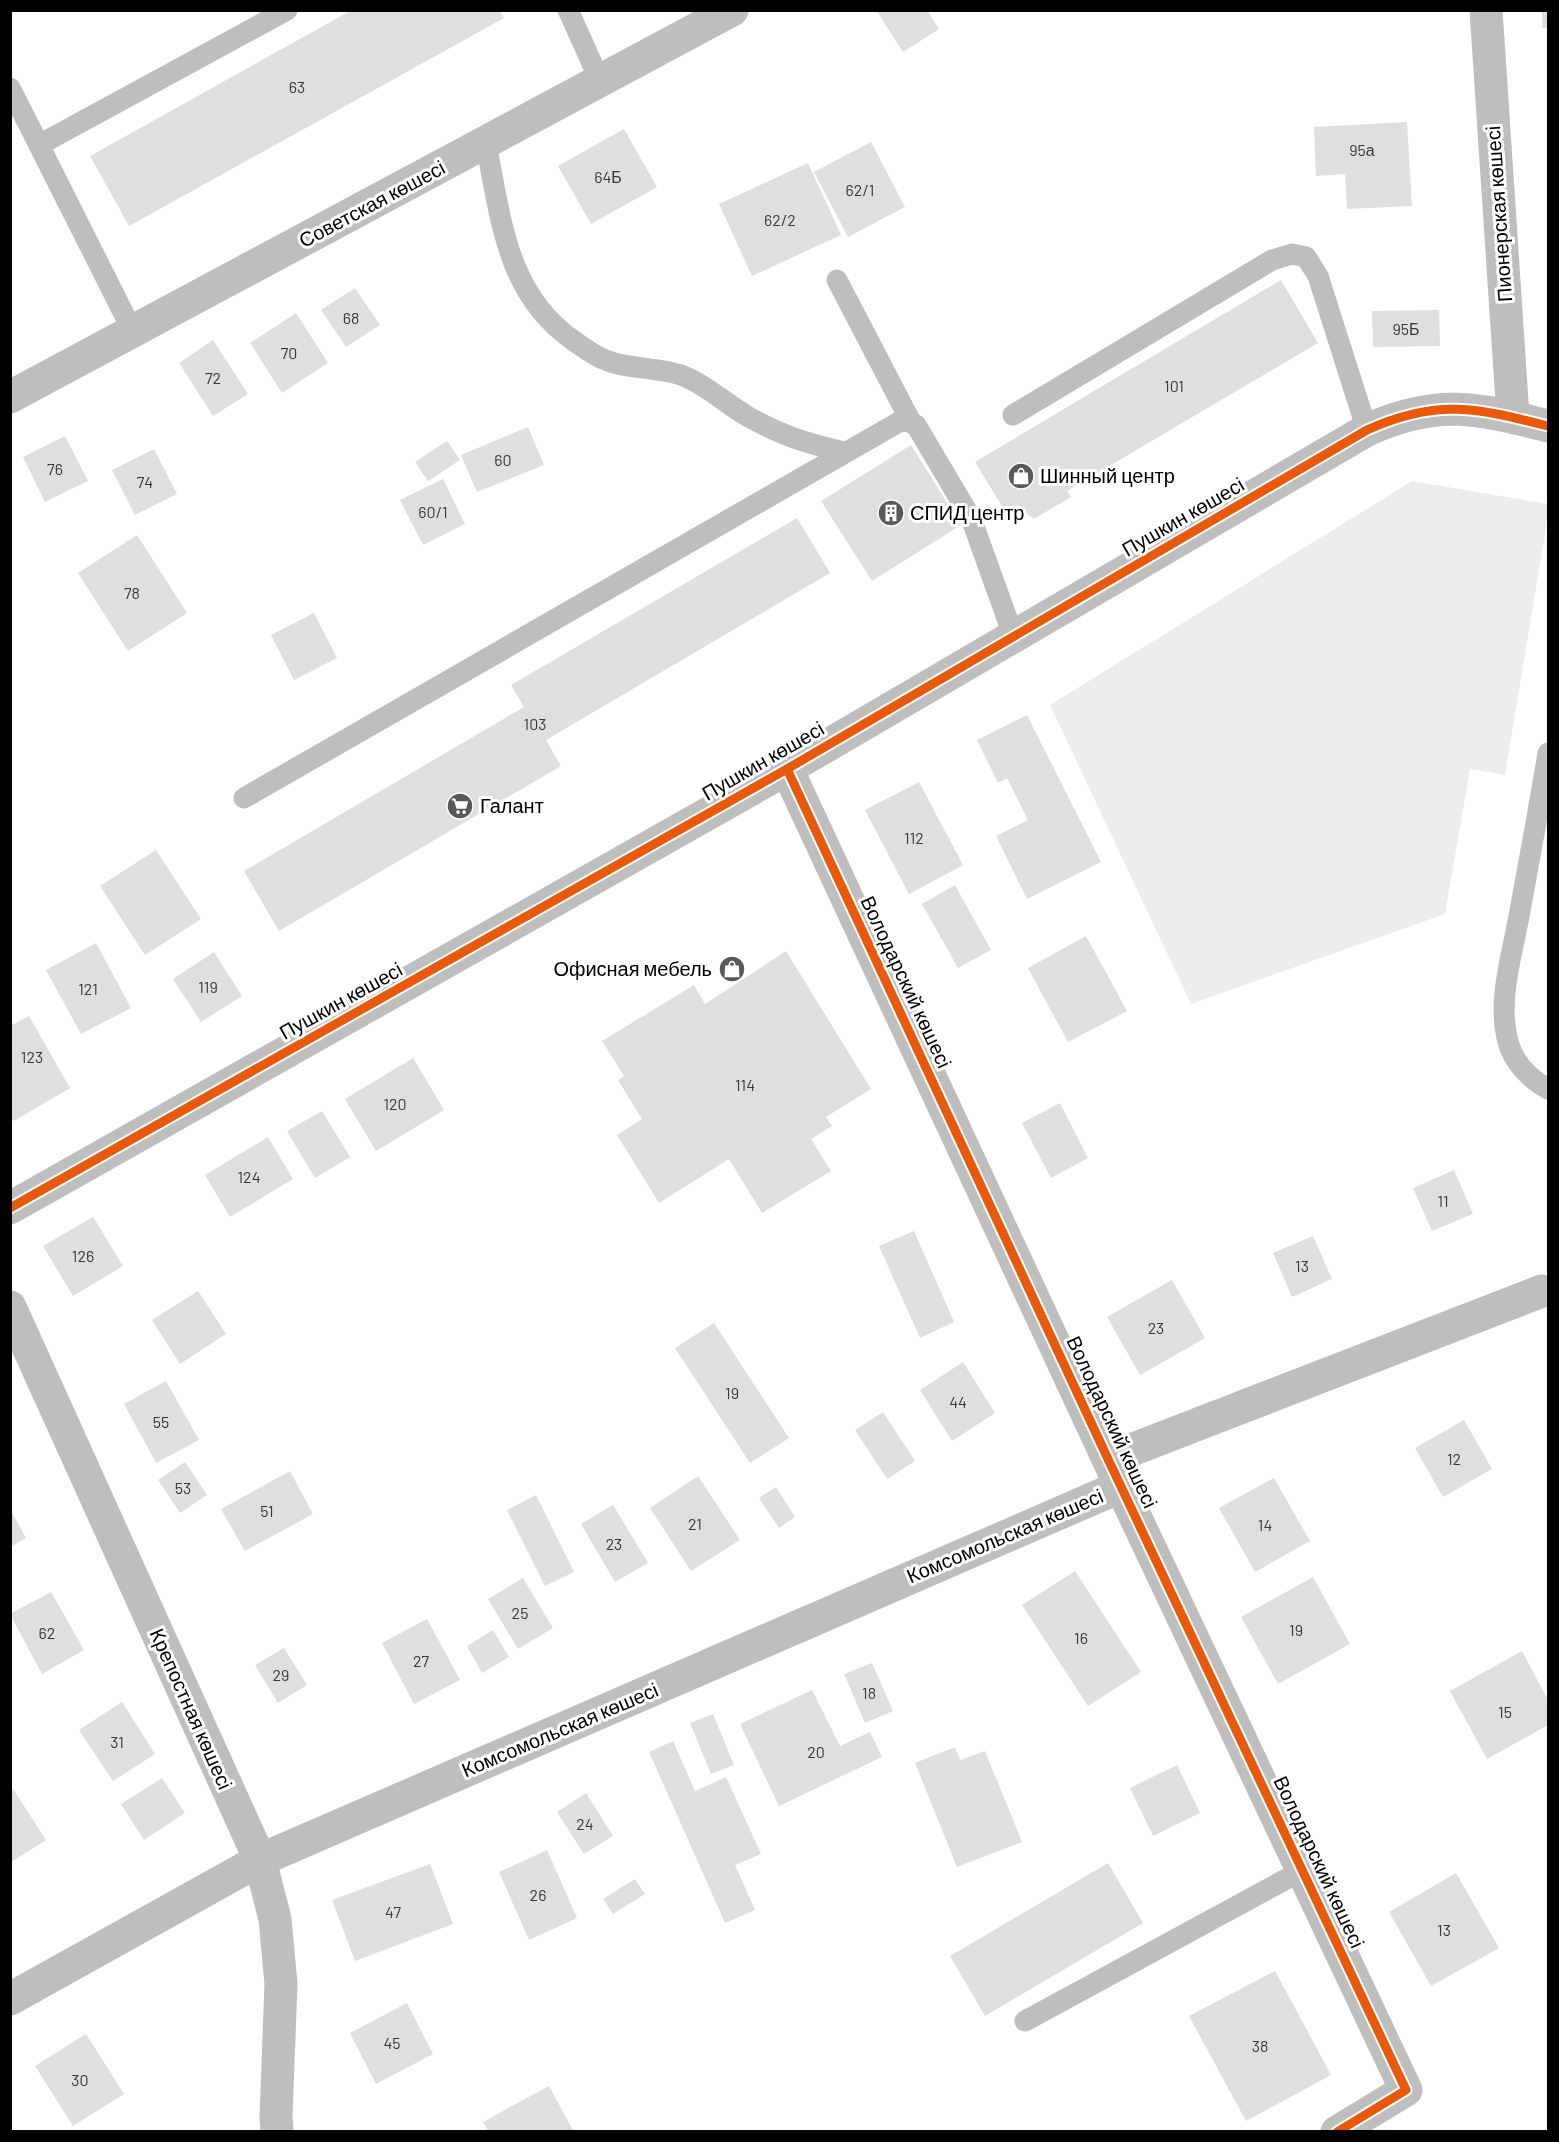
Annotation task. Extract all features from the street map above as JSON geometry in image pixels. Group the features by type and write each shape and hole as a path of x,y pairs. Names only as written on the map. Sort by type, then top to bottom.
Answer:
{"street":[{"name":"Советская көшесі","path":"10,397 486,144 732,10"},
{"name":"Пионерская көшесі","path":"1486,10 1513,417"},
{"name":"Пушкин көшесі","path":"10,1208 787,769 1367,430 1407,414 1443,408 1513,417 1548,426"},
{"name":"Володарский көшесі","path":"787,769 1406,2090 1337,2132"},
{"name":"Комсомольская көшесі","path":"10,2000 260,1860 1115,1472 1542,1291"},
{"name":"Крепостная көшесі","path":"10,1307 260,1860 275,1919 281,1984 277,2132"}],"lane":[{"path":"39,145 287,10"},
{"path":"568,10 600,81"},
{"path":"10,88 133,332"},
{"path":"486,144 505,233 520,278 530,296 566,336 598,357 614,363 681,375 746,415 797,441 844,452"},
{"path":"1013,415 1272,260 1293,254 1306,257 1318,276 1367,430"},
{"path":"837,280 911,422 916,425 924,437 971,518 1013,635"},
{"path":"244,798 844,452 892,425 899,422 911,422"},
{"path":"1548,753 1504,1001 1508,1043 1515,1059 1524,1072 1548,1089"},
{"path":"1025,2020 1302,1870"}],"shaded area":[{"path":"1412,481 1548,504 1505,775 1470,769 1445,914 1191,1004 1050,705"}],"building":[{"path":"352,10 499,10 504,18 129,226 90,156"},
{"path":"876,10 927,10 939,29 903,52"},
{"path":"1542,10 1548,10 1548,28 1542,28"},
{"path":"1407,122 1412,206 1347,209 1345,174 1316,176 1314,127"},
{"path":"624,129 657,187 591,224 558,166"},
{"path":"871,142 905,207 848,237 814,172"},
{"path":"808,163 841,235 752,276 719,204"},
{"path":"1281,280 1318,343 1067,491 1071,497 1034,519 1020,509 1008,516 975,462"},
{"path":"355,288 380,325 346,347 321,310"},
{"path":"1439,310 1440,346 1373,347 1372,311"},
{"path":"296,313 328,363 282,393 250,343"},
{"path":"213,340 248,394 213,416 179,363"},
{"path":"528,427 544,465 477,492 461,455"},
{"path":"65,436 88,481 45,502 23,457"},
{"path":"447,441 460,460 428,481 415,462"},
{"name":"СПИД центр","path":"911,445 961,525 872,581 821,501"},
{"path":"154,449 177,494 135,515 112,470"},
{"path":"443,479 465,524 423,545 400,500"},
{"path":"797,518 830,573 546,740 561,766 279,931 244,871 524,707 511,685"},
{"path":"137,535 187,613 128,651 78,573"},
{"path":"314,613 337,658 294,680 271,635"},
{"path":"1027,715 1101,862 1027,899 996,836 1028,820 1007,778 998,783 977,740"},
{"path":"919,782 963,865 909,894 865,810"},
{"path":"156,850 201,919 145,955 100,886"},
{"path":"955,885 991,950 958,968 922,904"},
{"path":"1086,936 1127,1011 1068,1042 1028,968"},
{"path":"96,943 131,1008 81,1034 46,970"},
{"path":"786,951 871,1089 826,1117 832,1126 811,1139 831,1171 762,1213 729,1159 659,1203 617,1135 642,1119 618,1080 624,1076 602,1041 694,985 705,1004"},
{"path":"214,952 242,996 201,1022 173,979"},
{"path":"29,1016 70,1088 14,1121 10,1116 10,1026"},
{"path":"413,1058 444,1110 376,1151 345,1099"},
{"path":"1060,1103 1088,1158 1051,1178 1022,1123"},
{"path":"322,1111 350,1157 315,1178 287,1131"},
{"path":"268,1137 293,1179 230,1217 205,1175"},
{"path":"1454,1170 1473,1214 1432,1231 1413,1188"},
{"path":"93,1217 123,1266 73,1296 43,1246"},
{"path":"914,1231 954,1322 920,1338 879,1246"},
{"path":"1313,1236 1332,1279 1292,1297 1273,1253"},
{"path":"1172,1280 1205,1338 1140,1375 1107,1317"},
{"path":"198,1291 226,1334 180,1364 152,1320"},
{"path":"714,1323 789,1438 750,1463 675,1348"},
{"path":"963,1362 995,1413 952,1441 920,1390"},
{"path":"166,1381 199,1440 156,1463 124,1404"},
{"path":"883,1412 915,1461 887,1479 855,1430"},
{"path":"1464,1420 1492,1469 1443,1497 1415,1448"},
{"path":"185,1462 207,1495 180,1513 158,1480"},
{"path":"290,1471 313,1514 245,1551 221,1509"},
{"path":"698,1476 740,1540 691,1571 650,1508"},
{"path":"1274,1478 1310,1541 1255,1572 1219,1508"},
{"path":"776,1487 795,1517 779,1528 759,1498"},
{"path":"536,1495 574,1572 545,1586 507,1510"},
{"path":"613,1505 648,1563 615,1582 581,1524"},
{"path":"10,1509 26,1538 10,1547"},
{"path":"1075,1571 1141,1672 1088,1706 1022,1605"},
{"path":"1313,1577 1350,1644 1278,1684 1241,1617"},
{"path":"523,1578 553,1628 518,1649 488,1599"},
{"path":"51,1592 84,1650 42,1674 10,1614"},
{"path":"427,1619 460,1680 414,1704 382,1643"},
{"path":"493,1630 509,1657 482,1673 467,1646"},
{"path":"284,1648 307,1685 278,1703 255,1665"},
{"path":"1522,1651 1548,1700 1548,1725 1487,1759 1450,1691"},
{"path":"872,1663 893,1711 865,1723 844,1674"},
{"path":"812,1690 840,1746 870,1732 882,1757 779,1806 740,1724"},
{"path":"122,1702 155,1754 113,1781 79,1730"},
{"path":"713,1714 734,1765 711,1774 690,1723"},
{"path":"673,1741 695,1791 726,1777 761,1854 735,1865 755,1910 725,1923 649,1752"},
{"path":"955,1747 960,1760 985,1751 1022,1842 957,1867 915,1763"},
{"path":"1177,1765 1200,1813 1153,1836 1130,1788"},
{"path":"162,1778 185,1813 144,1840 121,1804"},
{"path":"13,1789 46,1840 10,1863 10,1791"},
{"path":"586,1793 613,1836 584,1854 557,1812"},
{"path":"547,1850 577,1918 529,1940 499,1872"},
{"path":"1108,1863 1143,1923 985,2016 950,1956"},
{"path":"430,1864 453,1924 355,1961 332,1900"},
{"path":"1456,1873 1499,1948 1431,1986 1389,1912"},
{"path":"635,1879 645,1894 613,1914 603,1899"},
{"path":"1275,1971 1331,2075 1246,2121 1189,2016"},
{"path":"407,2003 433,2054 376,2084 350,2033"},
{"path":"86,2034 124,2094 73,2126 35,2066"},
{"path":"549,2086 574,2132 489,2132 483,2122"}],"cycle path":[{"path":"10,1208 787,769 1367,430 1415,413 1457,409 1500,415 1548,426"},
{"path":"787,769 1108,1459 1406,2090 1337,2132"}],"place":[{"name":"Шинный центр","path":"1021,476"},
{"name":"СПИД центр","path":"891,513"},
{"name":"Галант","path":"460,806"},
{"name":"Офисная мебель","path":"732,969"}]}
